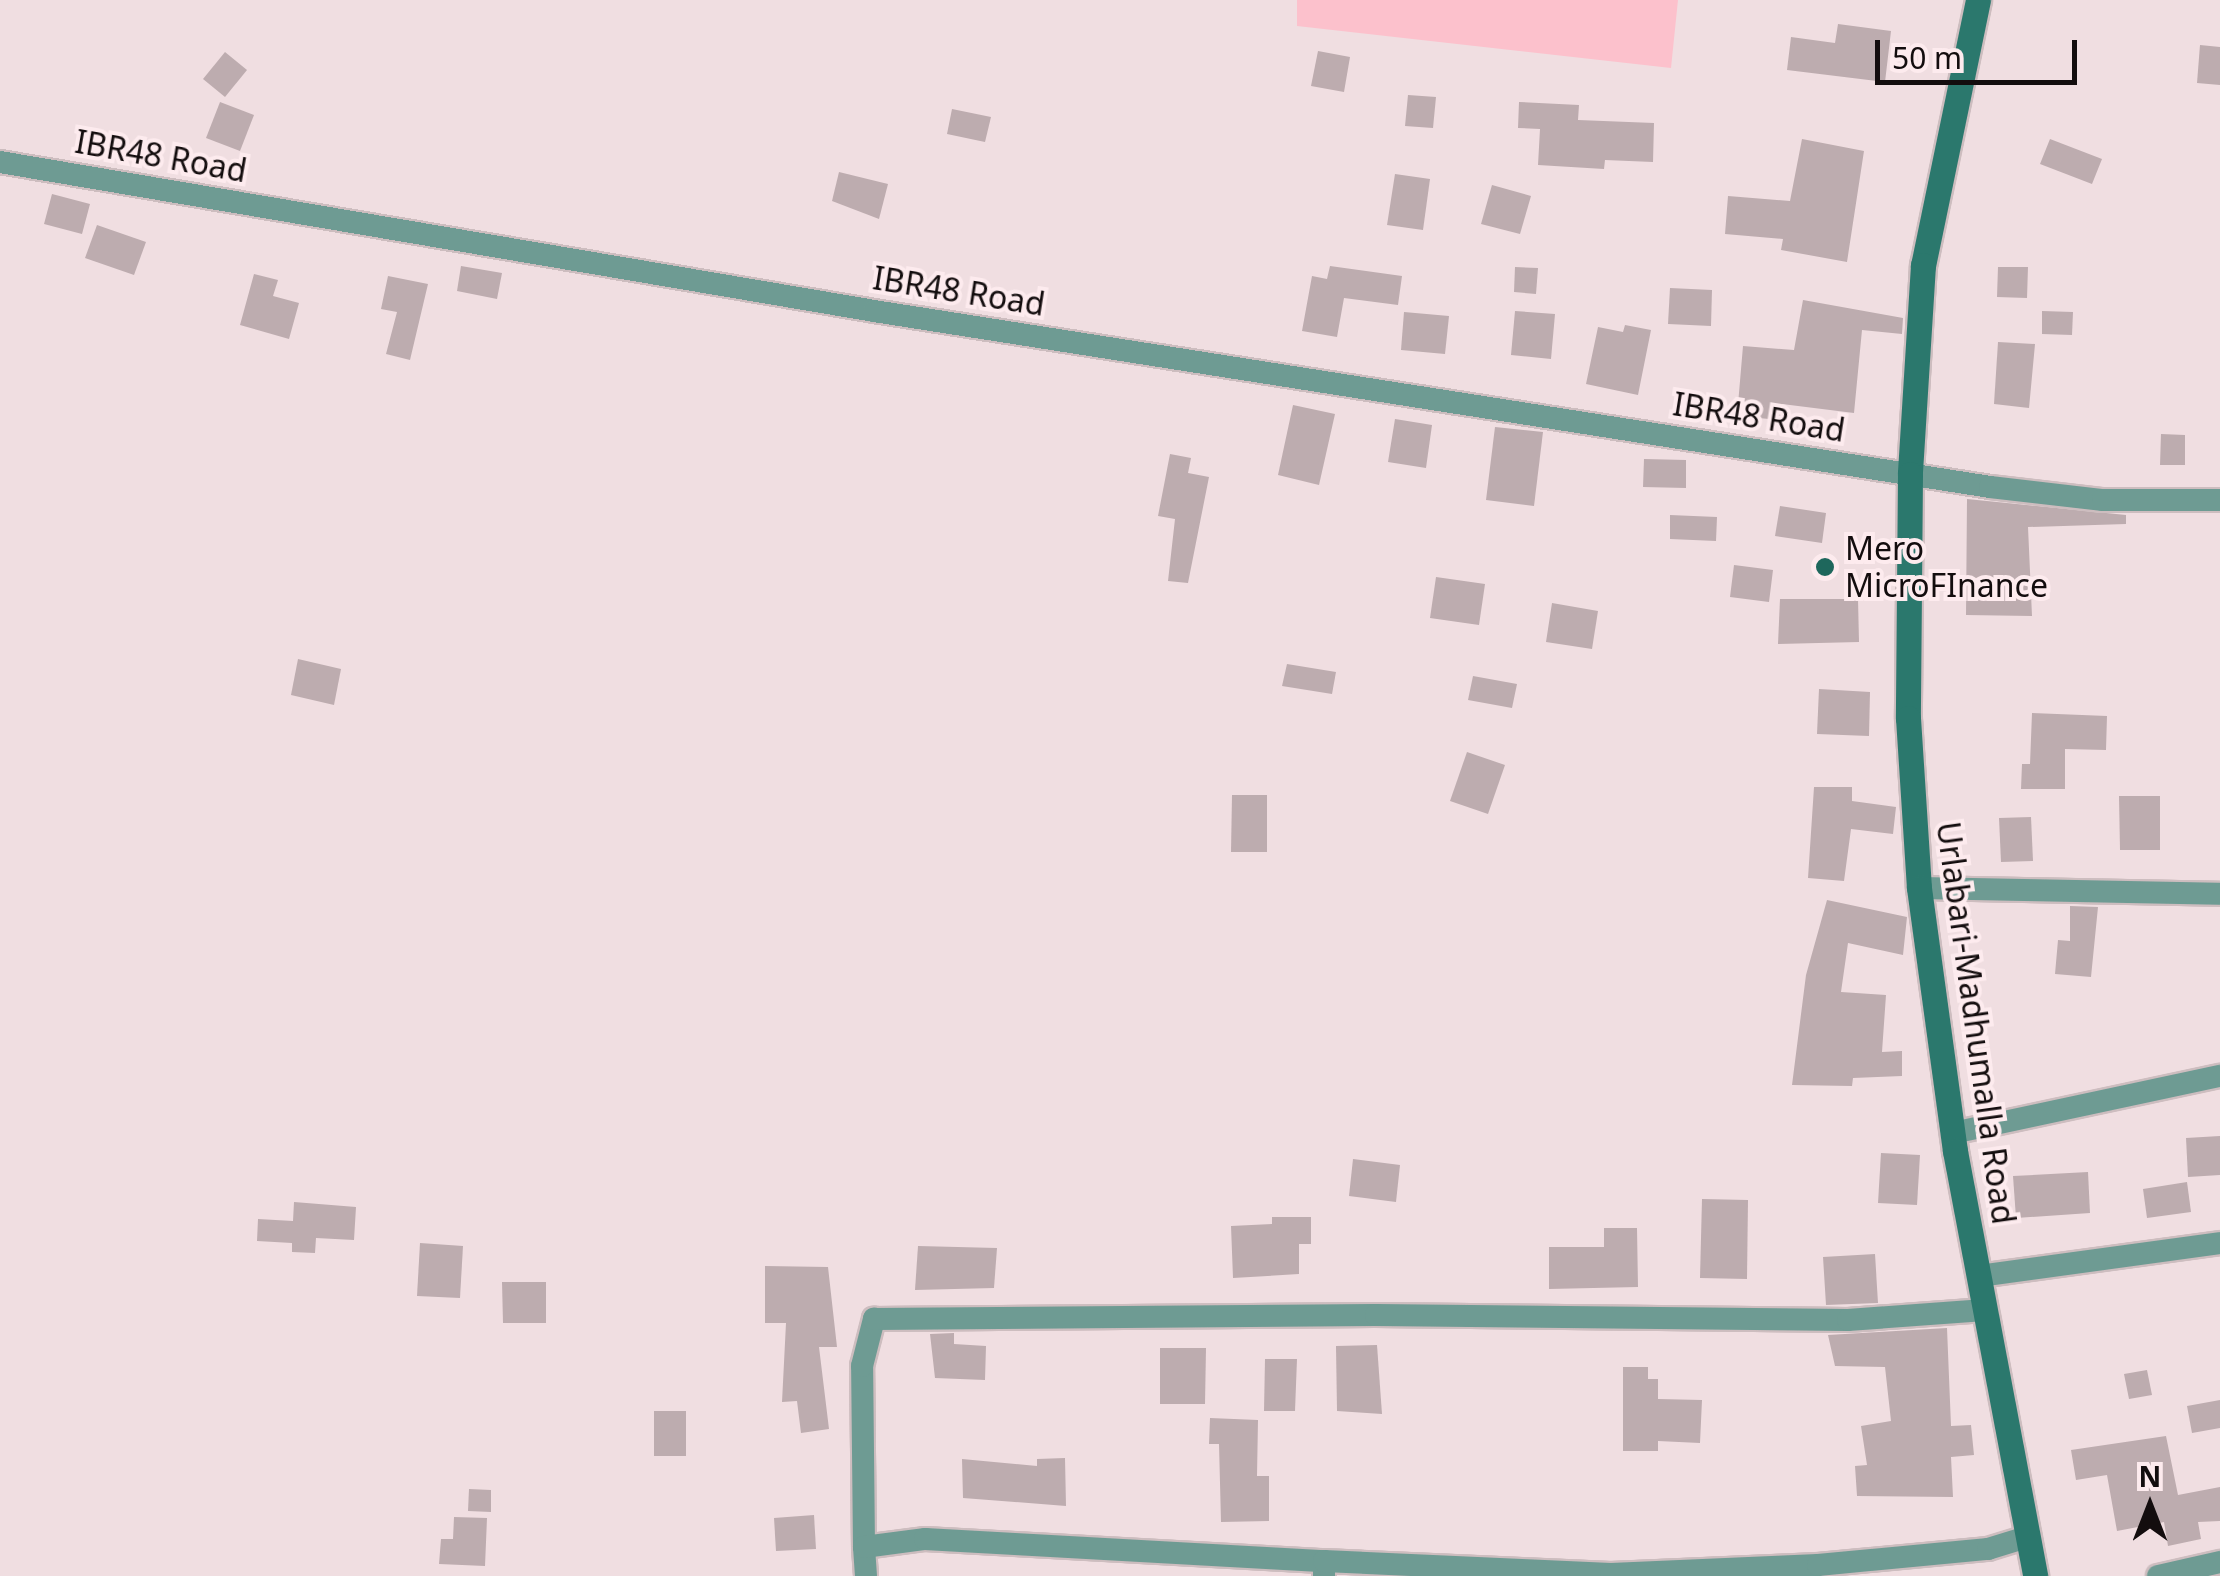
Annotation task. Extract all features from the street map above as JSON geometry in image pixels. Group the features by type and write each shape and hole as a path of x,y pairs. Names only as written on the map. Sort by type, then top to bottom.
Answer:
{"main road":[{"name":"Urlabari-Madhumalla Road","path":"1978,0 1923,265 1910,474 1908,718 1918,888 1953,1133 2035,1576"}],"street":[{"name":"IBR48 Road","path":"0,162 874,311 1910,474 2103,500 2220,500"},
{"path":"1918,888 2220,894"},
{"path":"1953,1133 2220,1076"},
{"path":"1979,1276 2220,1243"},
{"path":"866,1576 862,1366 874,1319 1376,1314 1848,1320 1985,1310"},
{"path":"864,1548 925,1539 1324,1568 1611,1574 1818,1564 1988,1549 2025,1538"},
{"path":"2158,1576 2220,1562"}],"shaded area":[{"path":"1297,0 1678,0 1671,68 1297,26"}],"building":[{"path":"1838,24 1891,31 1885,82 1787,70 1791,37 1835,43"},
{"path":"2200,45 2220,47 2220,85 2197,83"},
{"path":"1318,51 1350,57 1344,92 1311,86"},
{"path":"225,52 247,70 225,97 203,79"},
{"path":"1408,95 1436,97 1433,128 1405,126"},
{"path":"220,102 254,115 240,151 206,138"},
{"path":"1519,102 1579,105 1578,120 1654,123 1653,162 1605,160 1604,169 1538,165 1540,129 1518,128"},
{"path":"952,109 991,117 985,142 947,134"},
{"path":"1802,139 1864,151 1847,262 1781,250 1783,239 1725,234 1728,196 1790,201"},
{"path":"2050,139 2102,159 2092,184 2040,164"},
{"path":"839,172 888,184 879,219 832,201"},
{"path":"1395,174 1430,179 1423,230 1387,225"},
{"path":"1492,185 1531,196 1520,234 1481,224"},
{"path":"52,194 90,204 82,234 44,224"},
{"path":"97,225 146,242 134,275 85,258"},
{"path":"461,266 502,273 497,299 457,291"},
{"path":"1330,266 1402,276 1398,305 1344,298 1337,337 1302,331 1312,276 1327,279"},
{"path":"1515,267 1538,268 1536,294 1514,292"},
{"path":"1998,267 2028,267 2027,298 1997,297"},
{"path":"254,274 278,280 273,296 299,303 289,339 240,325"},
{"path":"388,276 428,284 410,360 386,354 397,312 381,309"},
{"path":"1670,288 1712,290 1711,326 1668,324"},
{"path":"1803,300 1903,318 1902,334 1862,330 1854,413 1782,404 1781,420 1737,416 1743,346 1794,350"},
{"path":"1515,311 1555,314 1551,359 1511,355"},
{"path":"2042,311 2073,312 2072,335 2042,334"},
{"path":"1404,312 1449,316 1445,354 1401,350"},
{"path":"1625,325 1651,330 1638,395 1586,384 1598,327 1623,332"},
{"path":"1998,342 2035,344 2029,408 1994,404"},
{"path":"1293,405 1335,414 1319,485 1278,475"},
{"path":"1395,419 1432,425 1426,468 1388,462"},
{"path":"1495,427 1543,432 1534,506 1486,500"},
{"path":"2161,434 2185,435 2185,465 2160,465"},
{"path":"1170,454 1191,458 1188,473 1209,477 1188,583 1168,581 1175,519 1158,516"},
{"path":"1644,459 1686,460 1686,488 1643,487"},
{"path":"1967,499 2126,515 2126,524 2028,527 2032,616 1966,615"},
{"path":"1780,506 1826,513 1822,543 1775,536"},
{"path":"1670,515 1717,517 1716,541 1670,539"},
{"path":"1734,565 1773,570 1769,602 1730,597"},
{"path":"1436,577 1485,584 1479,625 1430,618"},
{"path":"1780,599 1858,599 1859,642 1778,644"},
{"path":"1552,603 1598,611 1592,649 1546,642"},
{"path":"298,659 341,669 334,705 291,695"},
{"path":"1287,664 1336,672 1332,694 1282,686"},
{"path":"1473,676 1517,684 1512,708 1468,700"},
{"path":"1819,689 1870,692 1869,736 1817,734"},
{"path":"2032,713 2107,716 2106,750 2065,749 2065,789 2021,789 2022,764 2030,764"},
{"path":"1467,752 1505,765 1488,814 1450,801"},
{"path":"1814,787 1852,787 1852,801 1896,807 1893,834 1851,829 1844,881 1808,878"},
{"path":"1232,795 1267,795 1267,852 1231,852"},
{"path":"2119,796 2160,796 2160,850 2120,850"},
{"path":"2031,817 2033,861 2001,862 1999,818"},
{"path":"1827,900 1907,917 1903,955 1848,943 1841,992 1886,995 1882,1052 1902,1051 1902,1076 1853,1078 1852,1086 1792,1085 1806,975"},
{"path":"2070,906 2098,907 2091,977 2055,974 2058,940 2070,941"},
{"path":"2220,1136 2220,1175 2188,1177 2186,1138"},
{"path":"1881,1153 1920,1155 1917,1205 1878,1203"},
{"path":"1353,1159 1400,1165 1396,1202 1349,1196"},
{"path":"2088,1172 2090,1213 2016,1218 2013,1176"},
{"path":"2187,1182 2191,1212 2147,1218 2143,1189"},
{"path":"1702,1199 1748,1200 1747,1279 1700,1278"},
{"path":"294,1202 356,1207 354,1240 316,1238 315,1253 292,1252 292,1243 257,1241 258,1219 293,1221"},
{"path":"1272,1217 1311,1217 1311,1244 1299,1244 1299,1274 1233,1278 1231,1226 1272,1224"},
{"path":"1604,1228 1637,1228 1638,1287 1549,1289 1549,1247 1604,1247"},
{"path":"420,1243 463,1246 460,1298 417,1296"},
{"path":"918,1246 997,1248 994,1288 915,1290"},
{"path":"1875,1254 1878,1303 1826,1305 1823,1257"},
{"path":"765,1266 828,1267 837,1347 819,1347 829,1429 801,1433 797,1401 782,1402 786,1323 765,1323"},
{"path":"502,1282 546,1282 546,1323 503,1323"},
{"path":"1947,1328 1951,1426 1971,1425 1974,1455 1951,1457 1953,1497 1857,1496 1855,1466 1867,1465 1861,1426 1891,1421 1885,1367 1835,1366 1828,1335"},
{"path":"954,1333 954,1344 986,1346 985,1380 935,1378 930,1334"},
{"path":"1377,1345 1382,1414 1337,1411 1336,1346"},
{"path":"1160,1348 1206,1348 1205,1404 1160,1404"},
{"path":"1265,1359 1297,1359 1295,1411 1264,1411"},
{"path":"1623,1367 1648,1367 1648,1379 1658,1379 1658,1399 1702,1400 1700,1443 1658,1441 1658,1451 1623,1451"},
{"path":"2147,1370 2152,1395 2129,1399 2124,1374"},
{"path":"2220,1400 2220,1428 2192,1433 2187,1406"},
{"path":"654,1411 686,1411 686,1456 654,1456"},
{"path":"1210,1418 1258,1420 1257,1476 1269,1476 1269,1521 1221,1522 1219,1444 1209,1444"},
{"path":"2166,1436 2178,1495 2220,1487 2220,1521 2198,1522 2201,1539 2168,1546 2164,1522 2117,1531 2107,1475 2076,1480 2071,1450"},
{"path":"1065,1458 1066,1506 963,1498 962,1459 1037,1466 1037,1459"},
{"path":"469,1489 491,1490 491,1512 468,1511"},
{"path":"814,1515 816,1549 776,1551 774,1518"},
{"path":"454,1517 487,1518 485,1566 439,1564 441,1539 453,1539"}],"place":[{"name":"Mero MicroFInance","path":"1825,567"}]}
